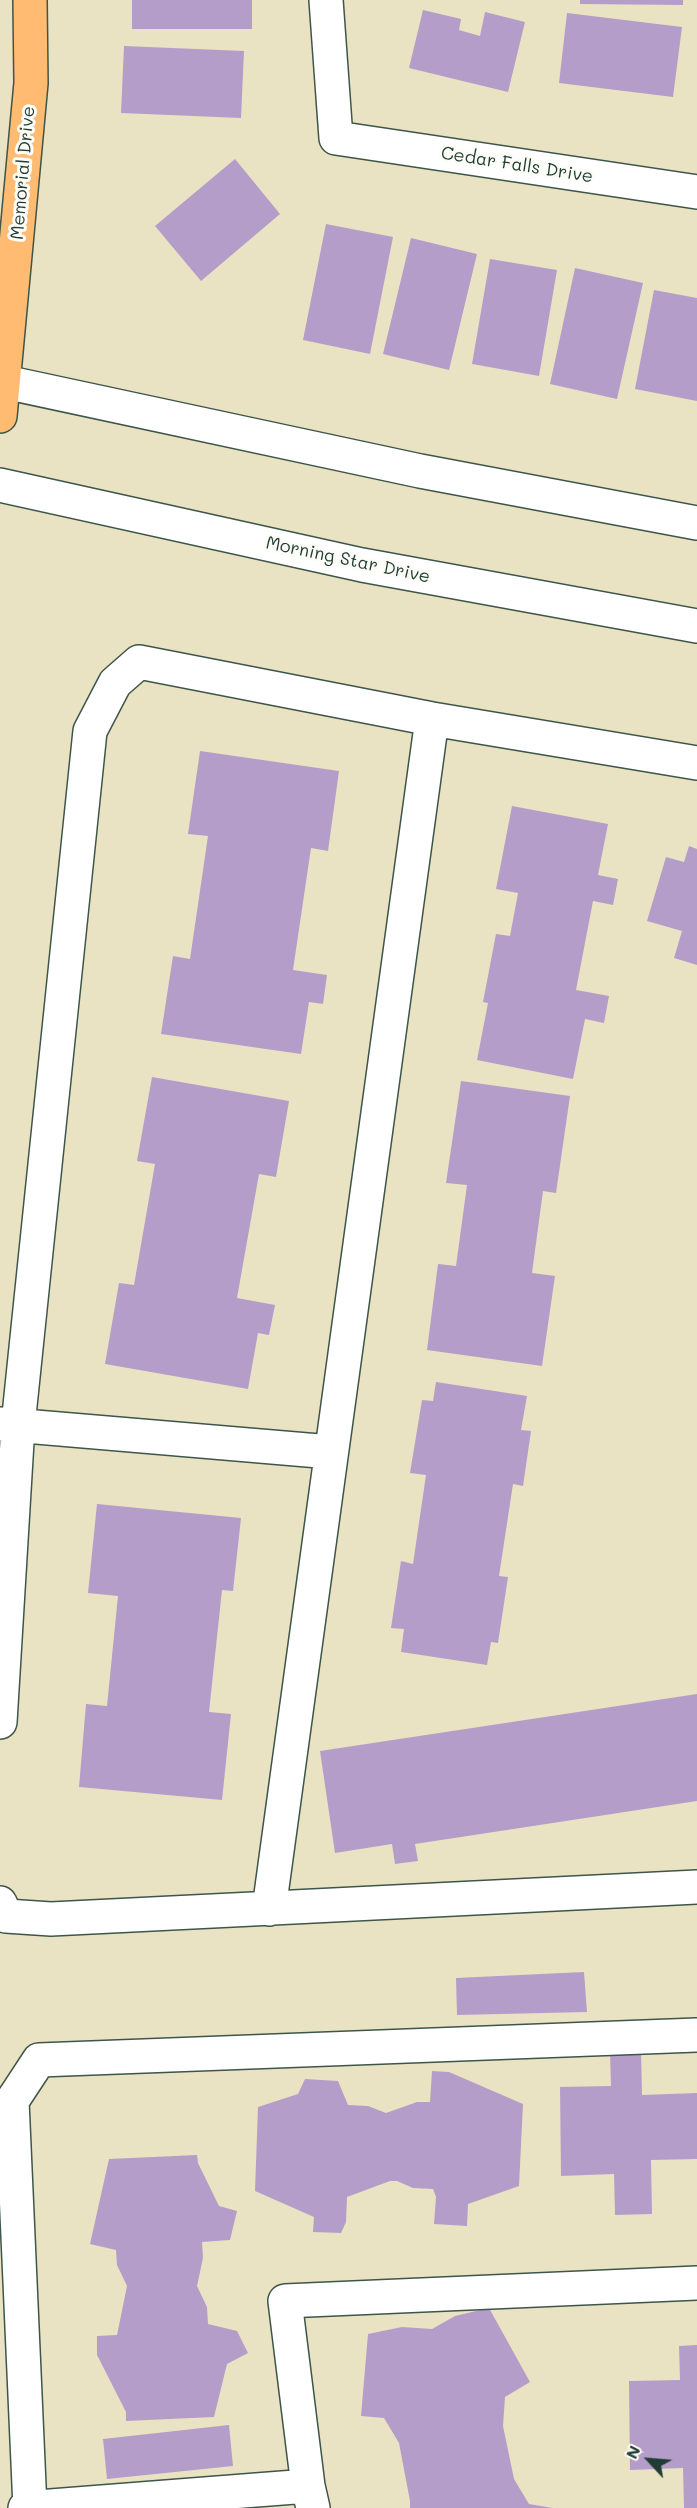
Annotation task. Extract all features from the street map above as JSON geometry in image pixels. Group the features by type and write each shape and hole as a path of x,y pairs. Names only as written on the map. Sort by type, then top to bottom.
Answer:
{"main road":[{"name":"Memorial Drive","path":"0,416 32,83 30,0"}],"street":[{"name":"Cedar Falls Drive","path":"326,0 336,138 697,192"},
{"path":"2,382 408,468 697,523"},
{"name":"Morning Star Drive","path":"0,485 362,565 697,626"},
{"path":"0,1722 9,1424 90,731 115,683 139,662 432,719 697,763"},
{"path":"269,1909 432,719"},
{"path":"9,1424 331,1452"},
{"path":"0,1903 6,1916 51,1919 697,1887"},
{"path":"697,2035 39,2060 12,2101 28,2508 311,2497 285,2301 697,2283"}],"building":[{"path":"132,0 252,0 252,29 132,29"},
{"path":"580,0 683,0 683,5 580,4"},
{"path":"423,10 461,19 459,30 480,36 485,12 525,22 508,92 409,68"},
{"path":"567,13 682,27 673,97 559,83"},
{"path":"124,46 244,51 241,118 121,113"},
{"path":"235,159 280,214 201,281 155,226"},
{"path":"326,224 393,237 370,354 303,340"},
{"path":"411,238 477,254 449,370 383,354"},
{"path":"490,259 557,270 539,376 472,364"},
{"path":"575,268 643,283 617,399 550,384"},
{"path":"654,290 697,298 697,401 635,389"},
{"path":"200,751 339,771 328,851 311,848 293,970 327,975 323,1004 309,1002 301,1054 161,1034 173,956 190,959 208,836 188,834"},
{"path":"512,806 608,824 598,875 618,879 613,905 593,901 576,990 609,996 604,1023 585,1019 573,1079 477,1060 488,1003 483,1002 496,934 510,936 518,893 496,889"},
{"path":"689,846 697,849 697,965 674,958 682,931 647,921 666,857 684,862"},
{"path":"152,1077 289,1101 276,1177 259,1174 237,1298 275,1305 269,1335 258,1333 248,1389 105,1364 119,1283 134,1285 155,1164 137,1161"},
{"path":"461,1081 570,1096 556,1193 543,1191 532,1273 555,1276 542,1366 427,1350 438,1264 456,1266 467,1185 446,1183"},
{"path":"436,1382 527,1396 521,1430 531,1431 523,1486 513,1484 499,1576 508,1577 498,1643 491,1642 487,1665 401,1652 404,1629 391,1628 401,1561 413,1564 426,1475 410,1473 422,1400 433,1401"},
{"path":"97,1504 241,1518 233,1591 222,1590 209,1712 231,1714 222,1800 79,1787 86,1704 107,1706 118,1596 88,1593"},
{"path":"697,1694 697,1801 415,1844 418,1861 395,1864 392,1844 335,1853 320,1751"},
{"path":"584,1972 587,2012 457,2015 456,1978"},
{"path":"641,2051 642,2095 697,2093 697,2159 651,2160 652,2214 615,2215 614,2174 561,2176 560,2087 611,2086 610,2052"},
{"path":"432,2071 449,2072 523,2104 519,2186 468,2204 467,2226 434,2224 436,2197 433,2189 413,2188 397,2181 390,2181 347,2197 346,2222 341,2233 313,2232 314,2217 255,2191 258,2107 298,2094 305,2079 338,2081 348,2105 368,2106 386,2113 417,2102 430,2102"},
{"path":"197,2155 198,2163 219,2206 237,2211 230,2240 202,2242 203,2258 197,2286 207,2307 208,2324 237,2331 248,2353 227,2364 214,2417 126,2421 126,2412 97,2355 97,2336 117,2335 127,2286 117,2265 116,2250 90,2244 109,2159"},
{"path":"489,2308 530,2382 505,2397 503,2426 514,2479 529,2504 553,2508 410,2508 399,2443 384,2418 361,2416 368,2334 402,2327 432,2329 455,2316"},
{"path":"697,2345 697,2508 684,2508 683,2468 630,2470 629,2381 680,2380 679,2346"},
{"path":"229,2425 233,2466 107,2479 103,2439"}]}
